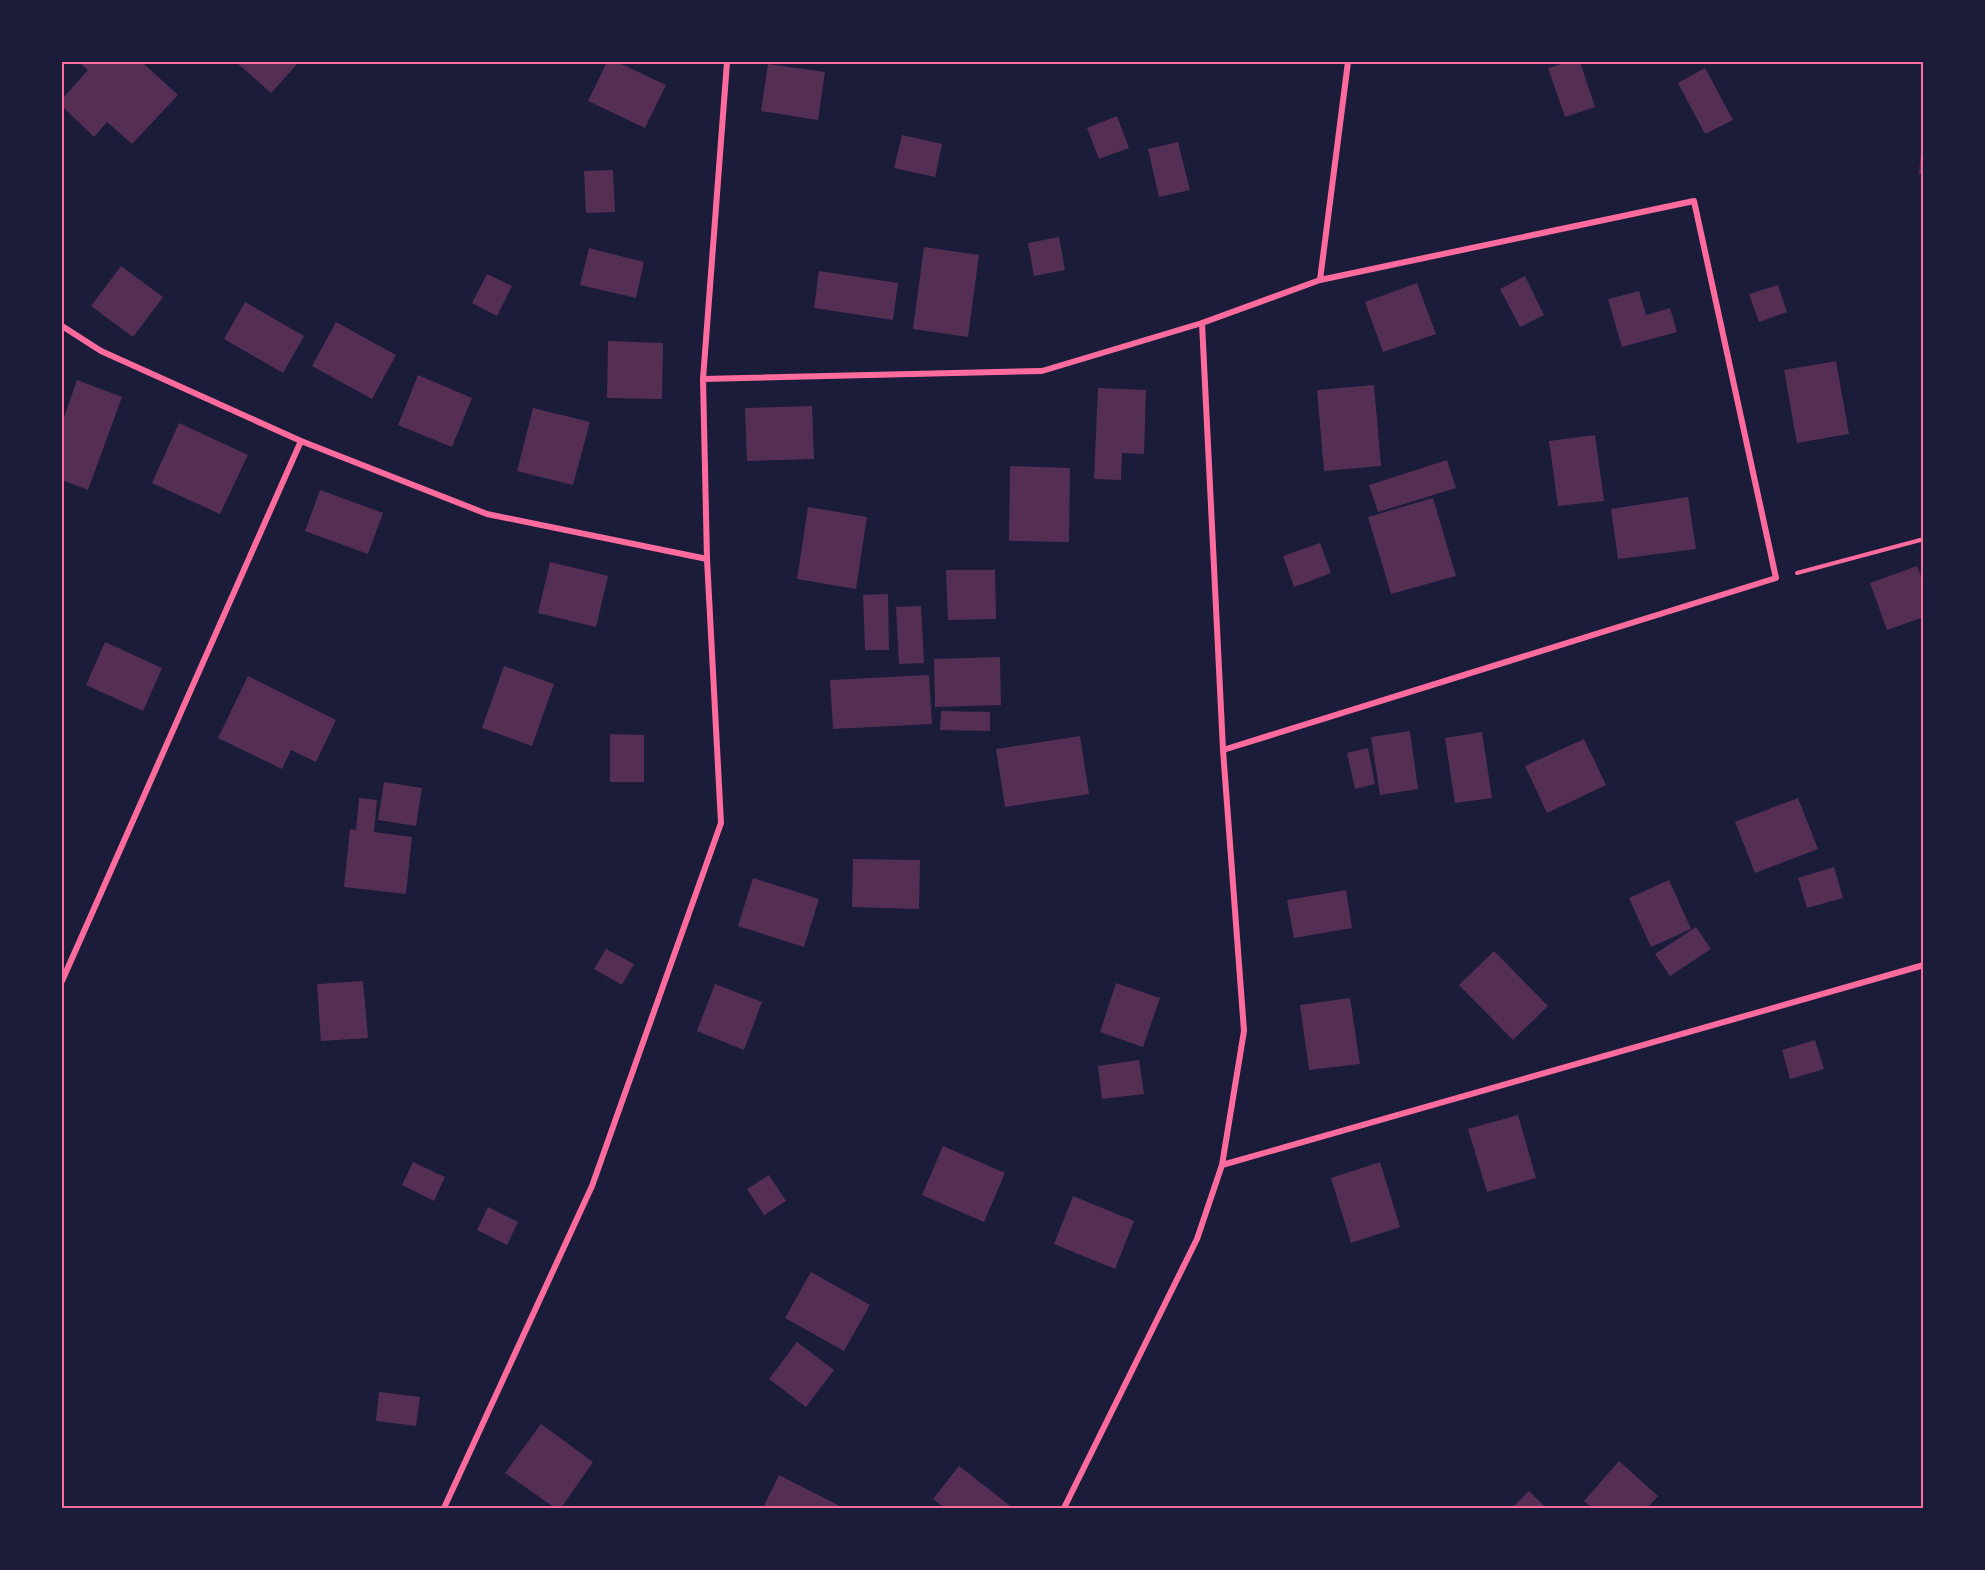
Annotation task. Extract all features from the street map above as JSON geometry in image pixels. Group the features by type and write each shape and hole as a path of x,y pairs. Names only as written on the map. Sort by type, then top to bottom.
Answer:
{"street":[{"path":"444,1509 592,1186 721,823 706,559 703,378 727,62"},
{"path":"1320,280 1348,62"},
{"path":"703,378 1042,371 1202,323 1320,280 1694,201 1776,578 1223,750"},
{"path":"1064,1509 1197,1239 1222,1165 1244,1031 1223,750 1202,323"},
{"path":"62,326 101,351 301,441 487,514 706,559"},
{"path":"62,981 301,441"},
{"path":"1222,1165 1923,965"}],"path":[{"path":"1776,578 1923,539"}],"building":[{"path":"79,62 142,62 178,95 132,144 107,122 94,137 62,106 62,99 88,70"},
{"path":"236,62 299,62 271,93"},
{"path":"607,62 617,62 666,85 645,128 588,101"},
{"path":"1568,62 1580,62 1595,107 1565,117 1548,68"},
{"path":"768,64 825,72 818,120 761,111"},
{"path":"1705,68 1733,120 1705,134 1678,83"},
{"path":"1117,116 1129,148 1099,159 1087,128"},
{"path":"902,135 942,144 935,177 894,168"},
{"path":"1922,140 1924,140 1924,175 1919,174"},
{"path":"1178,142 1190,190 1159,197 1148,149"},
{"path":"613,170 615,212 586,213 584,171"},
{"path":"1059,237 1065,270 1034,276 1028,243"},
{"path":"924,247 979,255 968,337 913,329"},
{"path":"589,248 644,262 636,298 580,285"},
{"path":"121,266 163,297 133,337 91,306"},
{"path":"819,271 898,283 893,320 814,308"},
{"path":"487,274 512,286 497,316 472,303"},
{"path":"1525,276 1544,315 1520,327 1500,289"},
{"path":"1417,283 1436,334 1383,352 1365,302"},
{"path":"1778,285 1787,312 1759,322 1749,294"},
{"path":"1639,291 1646,315 1670,308 1677,332 1622,347 1608,299"},
{"path":"245,302 304,336 283,373 224,339"},
{"path":"336,322 396,355 372,399 312,366"},
{"path":"608,341 663,343 662,399 607,398"},
{"path":"1836,361 1849,434 1797,443 1784,370"},
{"path":"418,375 472,398 452,447 398,425"},
{"path":"77,380 122,397 88,490 62,480 62,423"},
{"path":"1374,385 1381,466 1324,471 1317,390"},
{"path":"1098,388 1146,390 1144,454 1122,453 1121,480 1094,479"},
{"path":"812,406 814,459 747,461 745,408"},
{"path":"533,408 590,422 573,485 517,471"},
{"path":"179,423 248,455 220,514 152,483"},
{"path":"1595,435 1604,501 1558,506 1549,441"},
{"path":"1447,460 1456,488 1378,512 1369,485"},
{"path":"1010,466 1070,468 1069,542 1009,541"},
{"path":"320,490 383,513 368,554 305,531"},
{"path":"1688,497 1696,549 1618,559 1611,509"},
{"path":"1433,498 1456,576 1391,594 1368,517"},
{"path":"808,507 867,517 856,589 797,579"},
{"path":"1320,543 1331,573 1294,587 1283,556"},
{"path":"550,562 608,576 596,627 538,613"},
{"path":"1917,566 1924,584 1924,617 1887,630 1870,583"},
{"path":"946,570 995,570 996,619 948,620"},
{"path":"888,594 889,650 865,650 863,595"},
{"path":"921,606 924,663 899,664 896,607"},
{"path":"105,642 162,668 143,711 86,685"},
{"path":"1000,657 1001,705 935,707 934,659"},
{"path":"504,666 554,684 532,746 482,728"},
{"path":"929,675 932,724 833,729 830,680"},
{"path":"248,676 336,720 316,762 291,750 282,769 218,738"},
{"path":"941,711 990,712 990,731 940,730"},
{"path":"1410,731 1418,789 1380,795 1371,737"},
{"path":"1482,732 1492,798 1455,803 1445,738"},
{"path":"610,734 644,735 644,782 610,782"},
{"path":"1080,736 1089,794 1005,807 996,749"},
{"path":"1584,739 1606,785 1547,813 1525,766"},
{"path":"1368,748 1375,784 1355,789 1347,753"},
{"path":"384,782 422,788 416,826 378,820"},
{"path":"359,798 377,800 374,832 412,837 406,894 344,887 350,829 356,830"},
{"path":"1798,798 1818,849 1755,873 1735,822"},
{"path":"853,859 920,860 919,909 852,907"},
{"path":"1834,867 1843,898 1807,908 1798,878"},
{"path":"753,878 819,899 804,947 738,926"},
{"path":"1669,880 1691,929 1651,947 1629,898"},
{"path":"1346,890 1352,928 1294,938 1287,900"},
{"path":"1696,927 1711,949 1670,976 1655,954"},
{"path":"606,949 634,964 622,985 594,969"},
{"path":"1494,951 1548,1006 1513,1040 1459,985"},
{"path":"363,981 368,1038 321,1041 317,984"},
{"path":"1116,983 1160,998 1143,1047 1100,1032"},
{"path":"715,984 762,1002 744,1050 697,1031"},
{"path":"1350,998 1360,1064 1309,1070 1300,1005"},
{"path":"1815,1040 1824,1069 1790,1079 1782,1050"},
{"path":"1139,1060 1144,1094 1102,1099 1098,1066"},
{"path":"1518,1115 1536,1178 1487,1192 1468,1129"},
{"path":"943,1146 1005,1173 984,1222 922,1195"},
{"path":"413,1162 445,1177 434,1201 402,1185"},
{"path":"1380,1162 1400,1227 1351,1243 1331,1178"},
{"path":"769,1175 786,1201 764,1215 747,1189"},
{"path":"1073,1196 1134,1221 1115,1269 1054,1244"},
{"path":"488,1207 518,1222 507,1245 477,1230"},
{"path":"811,1272 870,1305 844,1351 785,1318"},
{"path":"797,1342 834,1370 806,1407 769,1379"},
{"path":"379,1392 420,1397 416,1426 376,1421"},
{"path":"541,1424 593,1462 561,1508 555,1508 505,1473"},
{"path":"1619,1461 1658,1496 1647,1508 1592,1508 1584,1501"},
{"path":"959,1466 1013,1508 945,1508 933,1499"},
{"path":"779,1475 838,1505 836,1508 763,1508"},
{"path":"1529,1491 1546,1508 1512,1508"}]}
